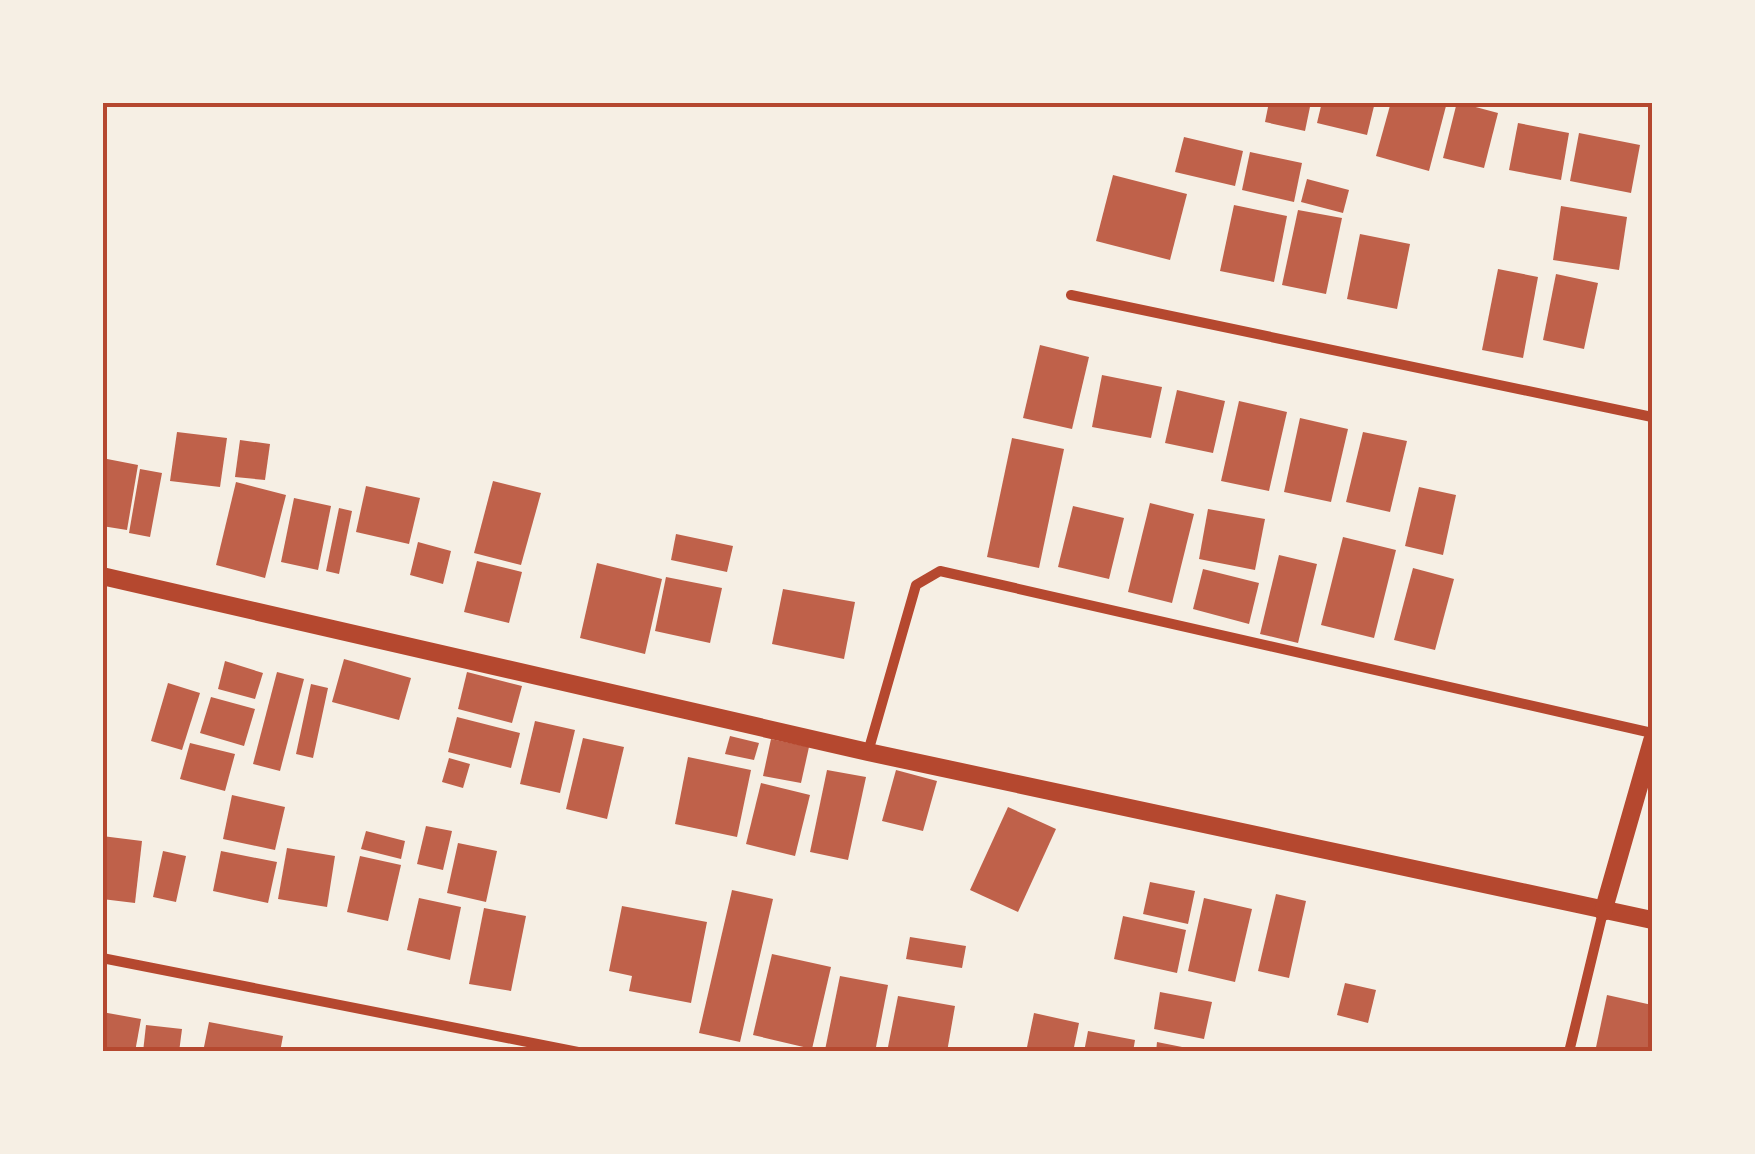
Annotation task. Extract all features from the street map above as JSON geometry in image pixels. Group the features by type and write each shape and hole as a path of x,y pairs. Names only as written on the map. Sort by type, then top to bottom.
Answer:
{"street":[{"path":"1071,294 1652,416"},
{"path":"868,752 916,584 940,571 1652,733"},
{"path":"102,576 868,752 1652,920"},
{"path":"1569,1052 1603,912 1652,741"},
{"path":"102,958 547,1049 578,1052"}],"building":[{"path":"1269,102 1311,102 1305,131 1265,122"},
{"path":"1322,102 1375,102 1367,135 1317,123"},
{"path":"1391,102 1433,102 1446,106 1429,171 1376,156"},
{"path":"1457,102 1498,113 1484,168 1443,158"},
{"path":"1518,123 1569,133 1561,180 1509,170"},
{"path":"1579,133 1640,145 1631,193 1570,181"},
{"path":"1184,137 1243,151 1235,186 1175,172"},
{"path":"1250,152 1302,163 1294,202 1242,190"},
{"path":"1113,175 1187,194 1170,260 1096,241"},
{"path":"1307,179 1349,190 1343,213 1301,202"},
{"path":"1234,205 1287,216 1274,282 1220,271"},
{"path":"1561,206 1627,217 1619,270 1553,260"},
{"path":"1298,210 1342,218 1326,294 1282,285"},
{"path":"1360,234 1410,244 1397,309 1347,299"},
{"path":"1498,269 1538,277 1523,358 1482,350"},
{"path":"1556,274 1598,283 1584,349 1543,340"},
{"path":"1040,345 1089,357 1072,429 1023,418"},
{"path":"1102,375 1162,387 1151,438 1092,427"},
{"path":"1177,390 1225,401 1213,453 1165,443"},
{"path":"1239,401 1287,412 1269,491 1221,481"},
{"path":"1300,418 1348,429 1331,502 1284,492"},
{"path":"177,432 227,438 220,487 170,481"},
{"path":"1363,432 1407,441 1390,512 1346,502"},
{"path":"1012,438 1064,449 1039,568 987,557"},
{"path":"240,440 270,444 265,480 235,477"},
{"path":"102,458 138,465 127,530 102,526"},
{"path":"140,469 162,473 150,537 129,533"},
{"path":"493,481 541,493 521,565 474,553"},
{"path":"236,482 286,495 265,578 216,565"},
{"path":"366,486 420,498 409,544 356,532"},
{"path":"1419,487 1456,495 1443,555 1405,546"},
{"path":"294,498 331,506 318,570 281,562"},
{"path":"1150,503 1194,514 1172,603 1128,592"},
{"path":"1073,506 1124,518 1109,579 1058,567"},
{"path":"339,508 352,511 339,574 326,571"},
{"path":"1208,509 1265,519 1255,570 1199,559"},
{"path":"676,534 733,546 727,572 671,560"},
{"path":"1343,537 1396,550 1374,638 1321,625"},
{"path":"418,542 451,551 443,584 410,575"},
{"path":"1279,555 1317,564 1298,643 1260,634"},
{"path":"477,561 522,572 509,623 464,612"},
{"path":"597,563 662,579 645,654 580,638"},
{"path":"1413,568 1454,579 1435,650 1394,640"},
{"path":"1203,569 1259,583 1249,624 1193,609"},
{"path":"666,577 722,588 710,643 655,631"},
{"path":"783,589 855,602 844,659 772,644"},
{"path":"344,659 411,678 399,720 332,702"},
{"path":"225,661 263,673 255,699 218,689"},
{"path":"277,672 304,679 280,771 253,764"},
{"path":"467,672 522,686 512,723 458,709"},
{"path":"168,683 200,693 182,750 151,741"},
{"path":"311,684 328,688 313,758 296,754"},
{"path":"211,697 255,709 244,746 200,733"},
{"path":"457,717 520,733 511,768 448,752"},
{"path":"535,721 575,730 560,793 520,784"},
{"path":"730,736 759,743 754,760 725,754"},
{"path":"583,738 624,747 607,819 566,809"},
{"path":"771,739 809,747 801,783 763,776"},
{"path":"190,743 235,754 225,791 180,779"},
{"path":"688,757 751,770 737,837 675,824"},
{"path":"449,758 470,764 463,788 442,782"},
{"path":"827,770 866,777 848,860 810,852"},
{"path":"896,770 937,781 923,831 882,821"},
{"path":"761,783 810,795 795,856 746,844"},
{"path":"232,795 285,807 275,850 223,839"},
{"path":"1008,807 1056,829 1018,912 970,890"},
{"path":"426,826 452,831 443,870 417,864"},
{"path":"366,831 405,841 401,859 361,849"},
{"path":"102,836 142,841 135,903 102,899"},
{"path":"458,843 497,851 486,902 447,893"},
{"path":"287,848 335,856 327,907 278,899"},
{"path":"163,851 186,856 176,902 153,897"},
{"path":"221,851 277,862 268,903 213,891"},
{"path":"360,856 401,865 388,921 347,912"},
{"path":"1150,882 1195,891 1188,924 1143,914"},
{"path":"732,890 773,899 740,1042 699,1033"},
{"path":"1276,894 1306,901 1289,978 1258,971"},
{"path":"419,898 461,907 450,960 407,950"},
{"path":"1204,898 1252,909 1235,982 1188,971"},
{"path":"622,906 707,922 691,1003 629,991 632,976 609,971"},
{"path":"484,908 526,916 511,991 469,984"},
{"path":"1123,916 1186,930 1177,973 1114,959"},
{"path":"910,937 966,946 962,968 906,959"},
{"path":"772,954 831,967 812,1049 753,1035"},
{"path":"840,976 888,985 875,1052 825,1050"},
{"path":"1345,983 1376,990 1368,1023 1337,1015"},
{"path":"1160,992 1212,1002 1204,1039 1154,1029"},
{"path":"1607,995 1652,1005 1652,1052 1595,1052"},
{"path":"898,996 955,1006 947,1052 887,1052"},
{"path":"102,1012 141,1019 135,1052 102,1052"},
{"path":"1034,1013 1079,1023 1073,1052 1026,1052"},
{"path":"209,1022 283,1036 280,1052 203,1052"},
{"path":"146,1025 182,1029 179,1052 143,1052"},
{"path":"1088,1031 1135,1040 1133,1052 1084,1052"},
{"path":"1157,1042 1197,1050 1197,1052 1156,1052"}]}
